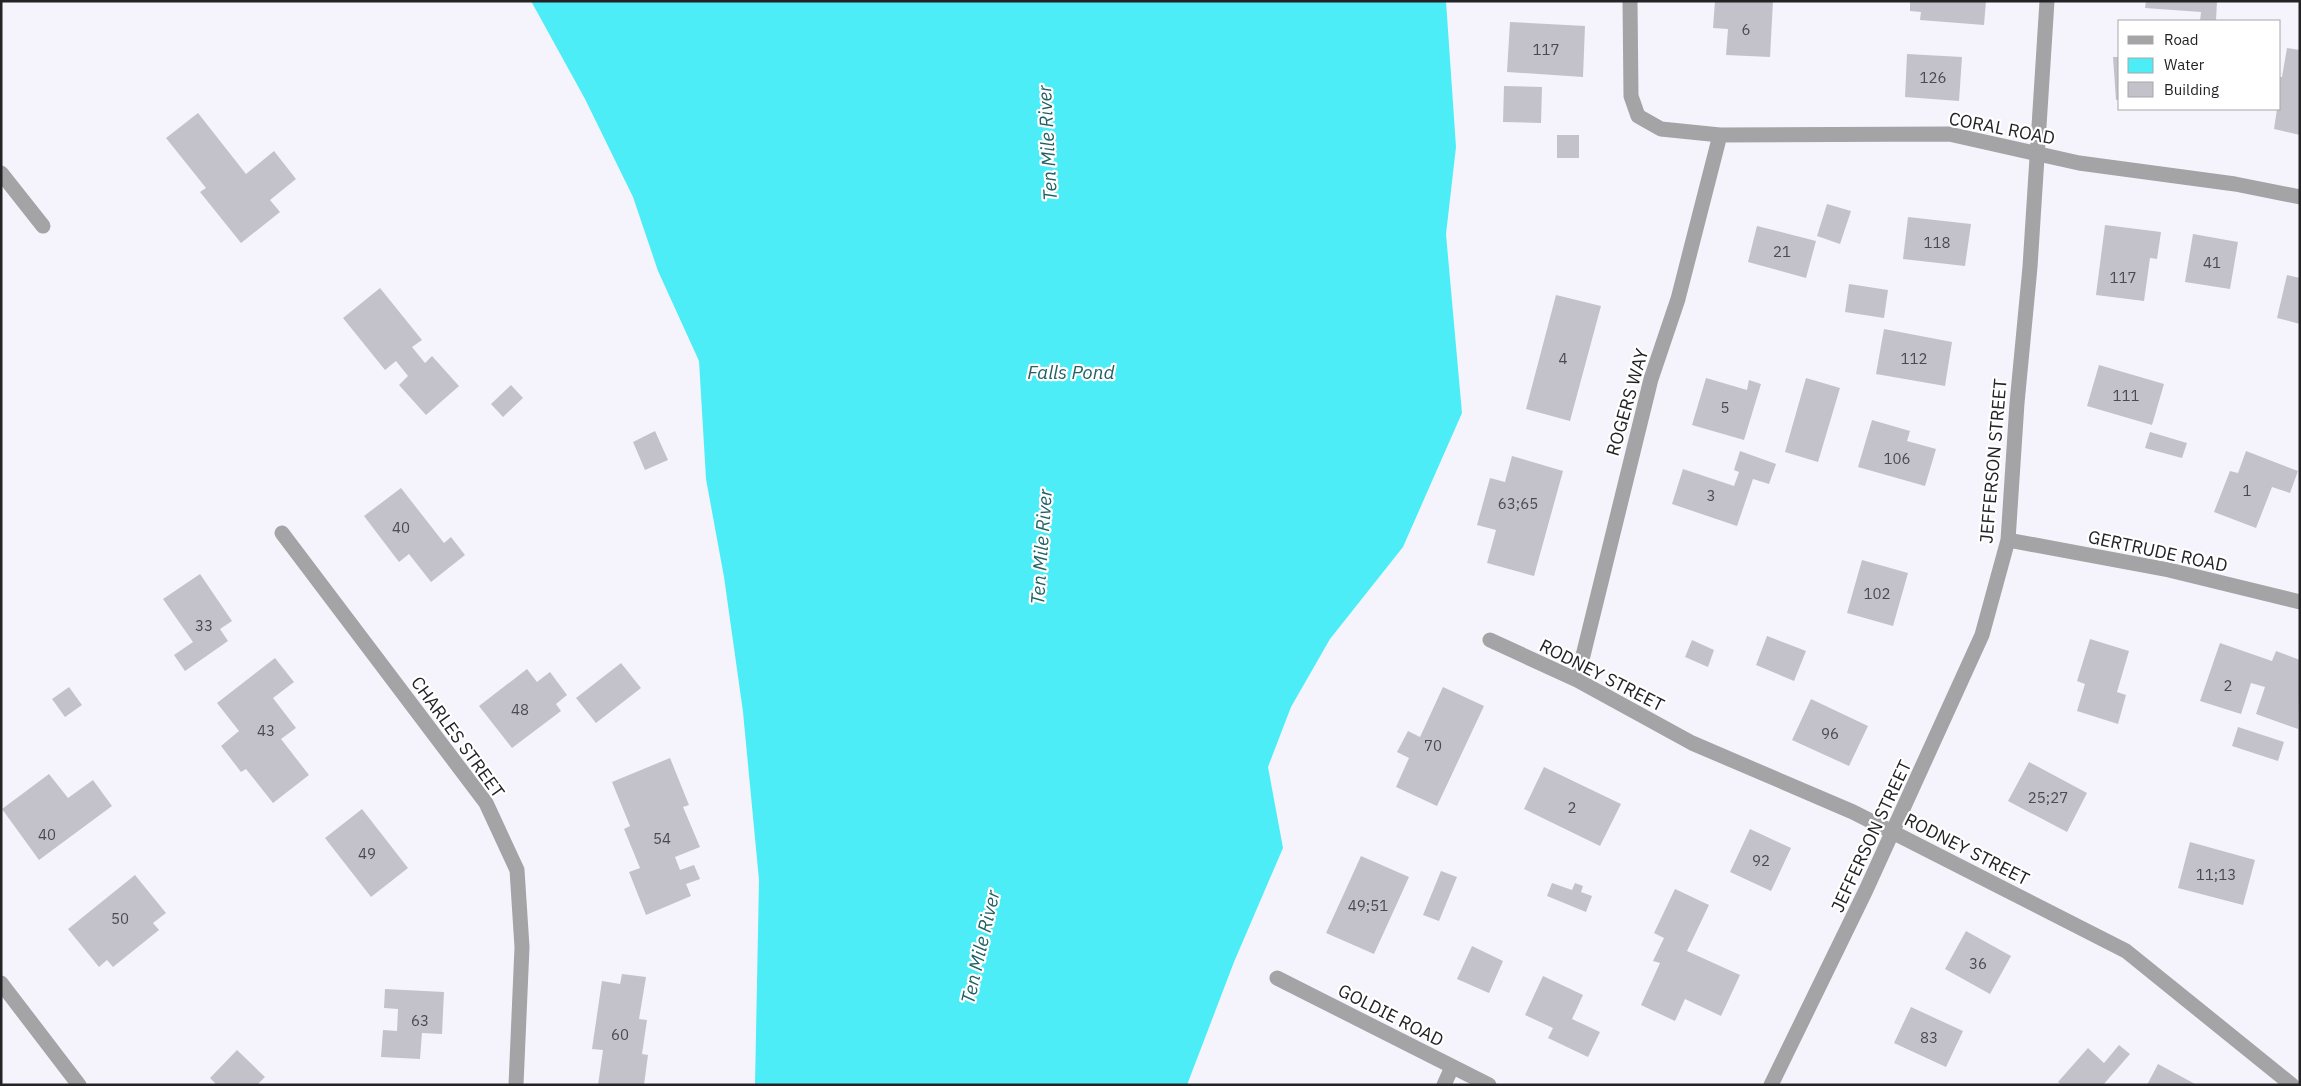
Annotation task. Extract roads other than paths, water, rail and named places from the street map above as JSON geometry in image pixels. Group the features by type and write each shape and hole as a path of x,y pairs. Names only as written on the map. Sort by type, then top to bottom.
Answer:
{"street":[{"name":"CORAL ROAD","path":"1630,1 1632,96 1638,116 1660,129 1720,135 1949,134 2079,163 2235,184 2300,197"},
{"name":"JEFFERSON STREET","path":"1771,1085 1893,832 1982,635 2008,540 2038,154 2047,1"},
{"name":"ROGERS WAY","path":"1577,680 1651,379 1678,299 1720,135"},
{"path":"1,172 44,226"},
{"name":"CHARLES STREET","path":"282,533 486,803 517,870 522,947 516,1085"},
{"name":"GERTRUDE ROAD","path":"2008,540 2169,570 2300,602"},
{"name":"RODNEY STREET","path":"1490,640 1577,680 1692,743 1853,812 2126,951 2292,1085"},
{"name":"GOLDIE ROAD","path":"1277,978 1489,1085"},
{"path":"1,983 79,1085"},
{"path":"1444,1085 1452,1066"},
{"path":"2292,1085 2300,1078"}],"water":[{"name":"Falls Pond","path":"531,1 1446,1 1456,147 1446,234 1462,413 1403,547 1330,639 1291,707 1268,767 1283,848 1234,962 1187,1085 755,1085 759,880 743,712 724,577 706,479 699,361 658,271 633,197 585,99"}],"water label":[{"name":"Ten Mile River","path":"1047,143"},
{"name":"Ten Mile River","path":"1041,547"},
{"name":"Ten Mile River","path":"980,947"}]}
